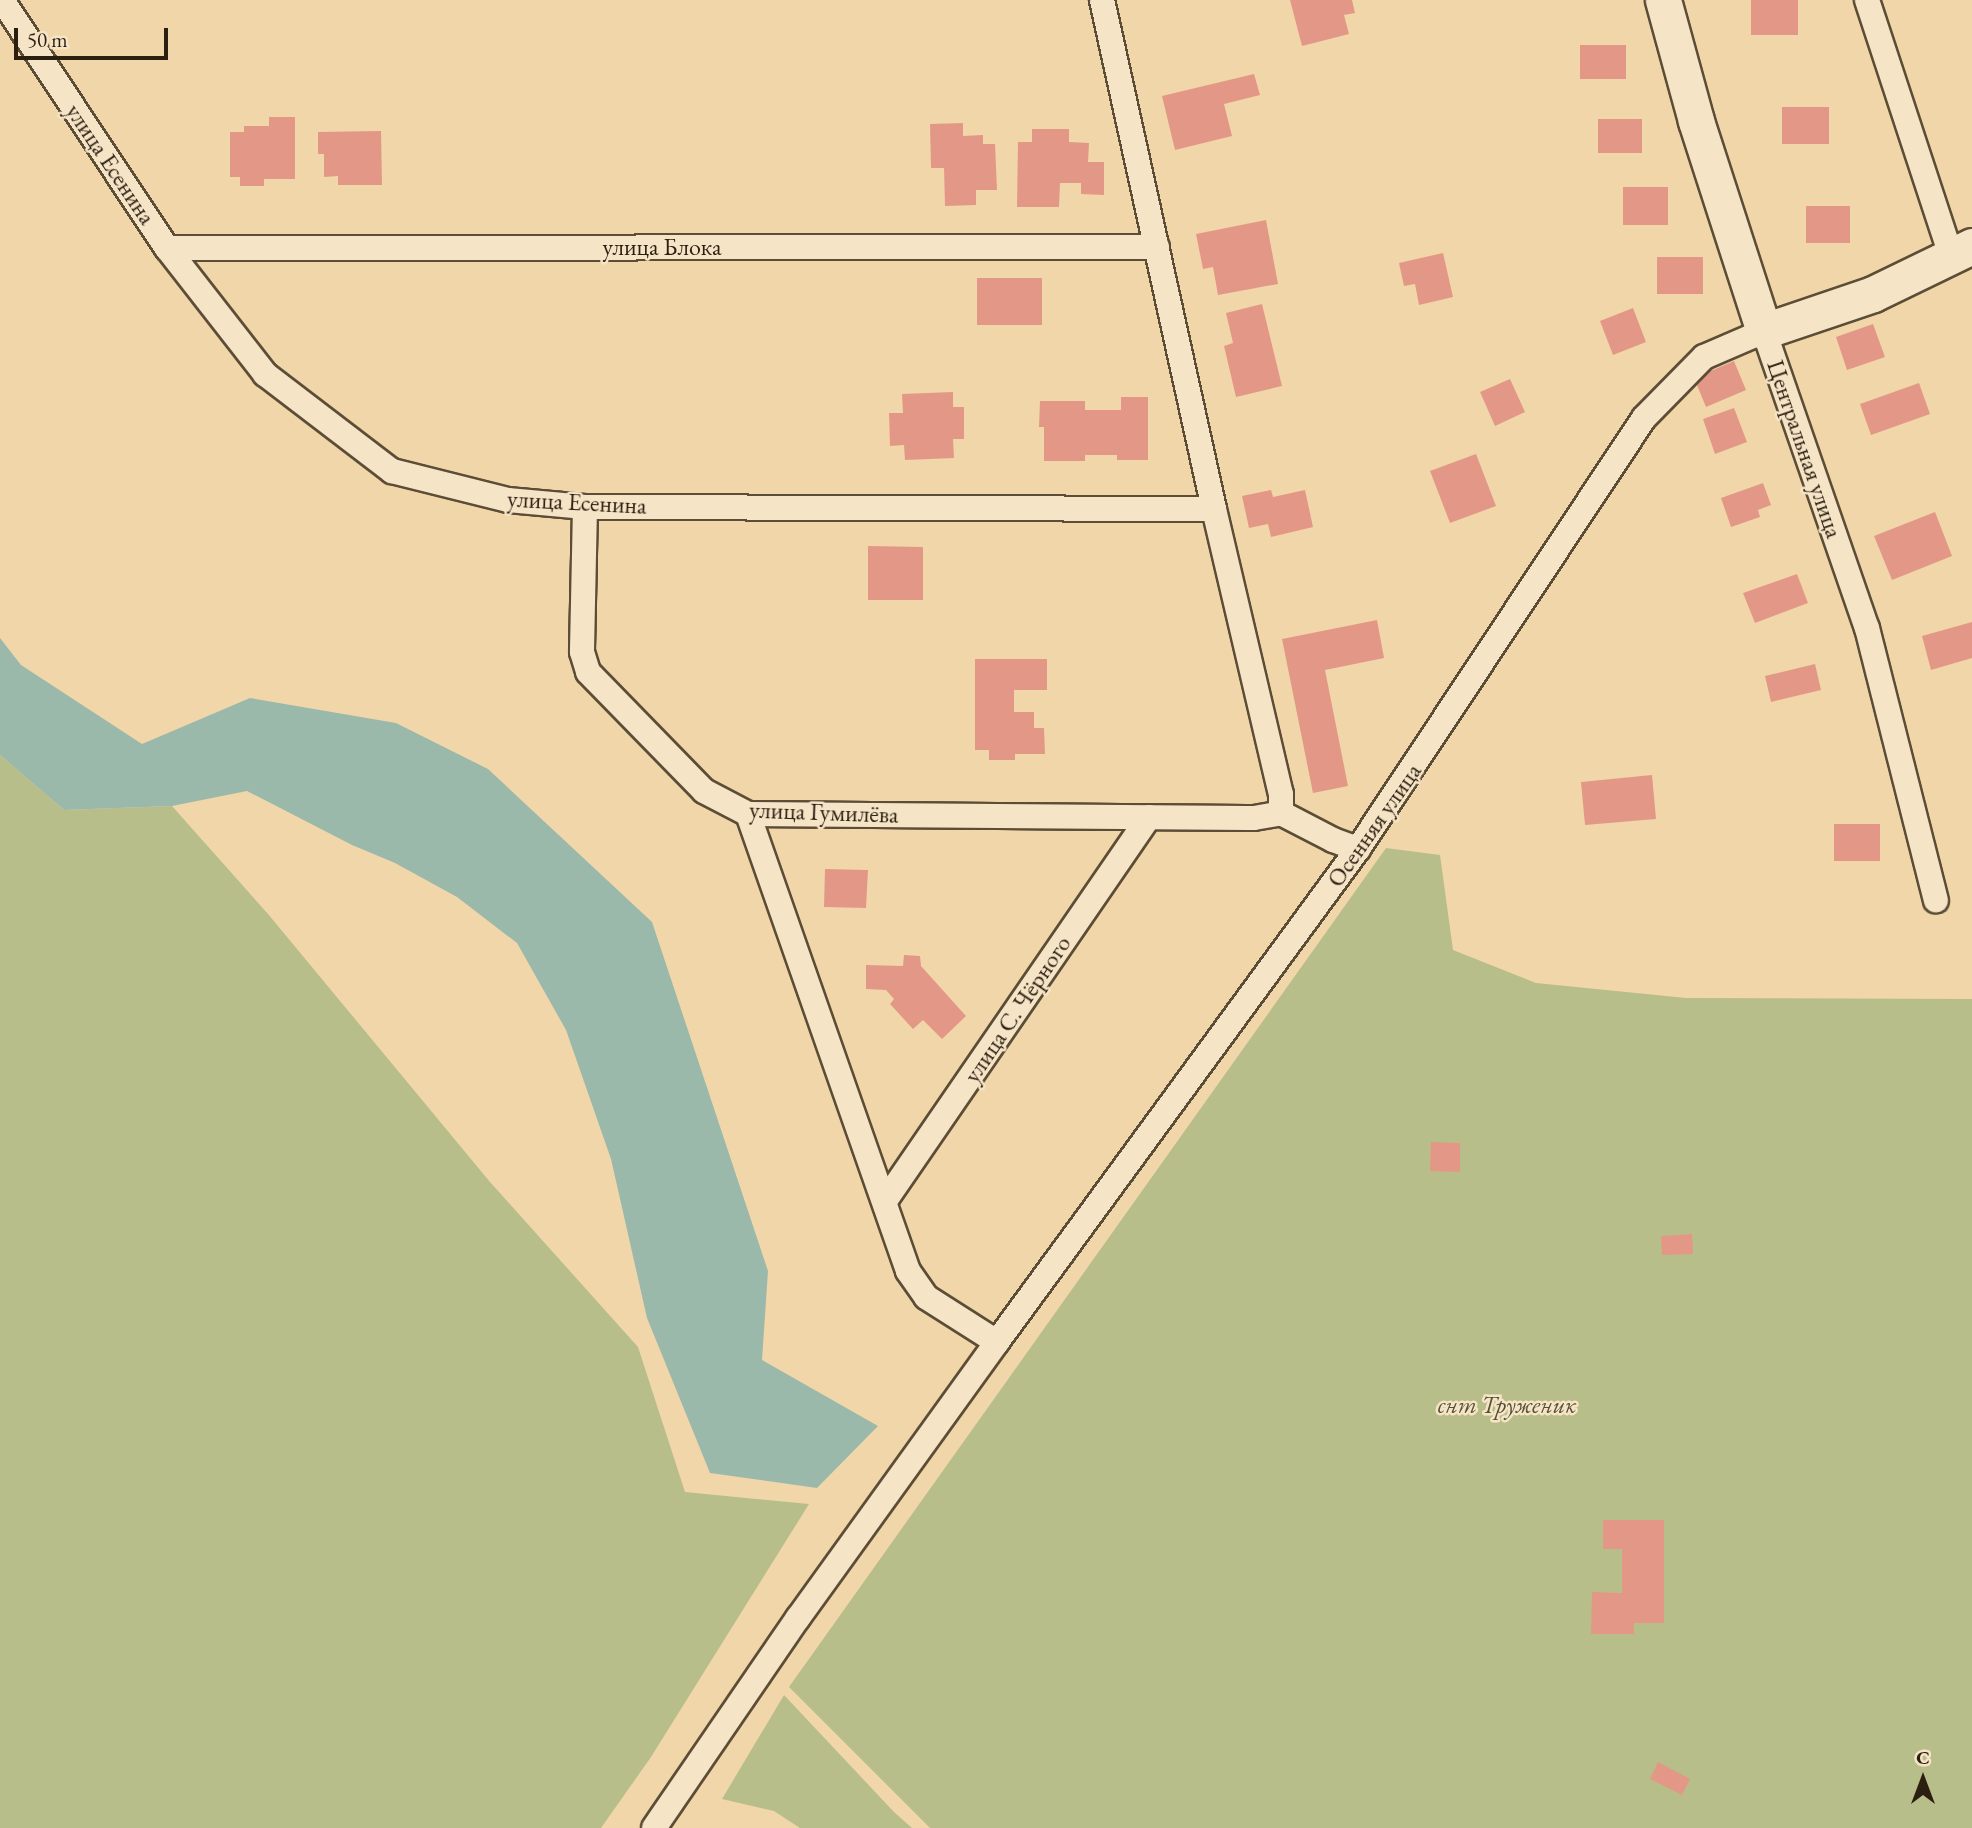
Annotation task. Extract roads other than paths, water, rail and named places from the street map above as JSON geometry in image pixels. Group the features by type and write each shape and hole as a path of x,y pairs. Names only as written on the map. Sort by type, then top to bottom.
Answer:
{"street":[{"name":"улица Есенина","path":"2,0 167,248 265,374 391,471 508,500 585,507 1214,509"},
{"path":"1102,0 1214,509 1281,794 1281,813 1332,840 1358,849"},
{"name":"Центральная улица","path":"1663,0 1696,121 1764,331 1867,628 1936,900"},
{"path":"1764,331 1873,294 1961,251 1867,0"},
{"name":"улица Блока","path":"167,248 1157,247"},
{"name":"Осенняя улица","path":"654,1828 798,1618 1358,849 1644,418 1704,357 1764,331"},
{"name":"улица Гумилёва","path":"585,507 582,652 588,672 704,791 748,814 1254,818 1281,813"},
{"path":"748,814 908,1271 926,1297 997,1342"},
{"name":"улица С. Чёрного","path":"885,1201 1149,817"}],"park label":[{"name":"снт Труженик","path":"1507,1405"}]}
